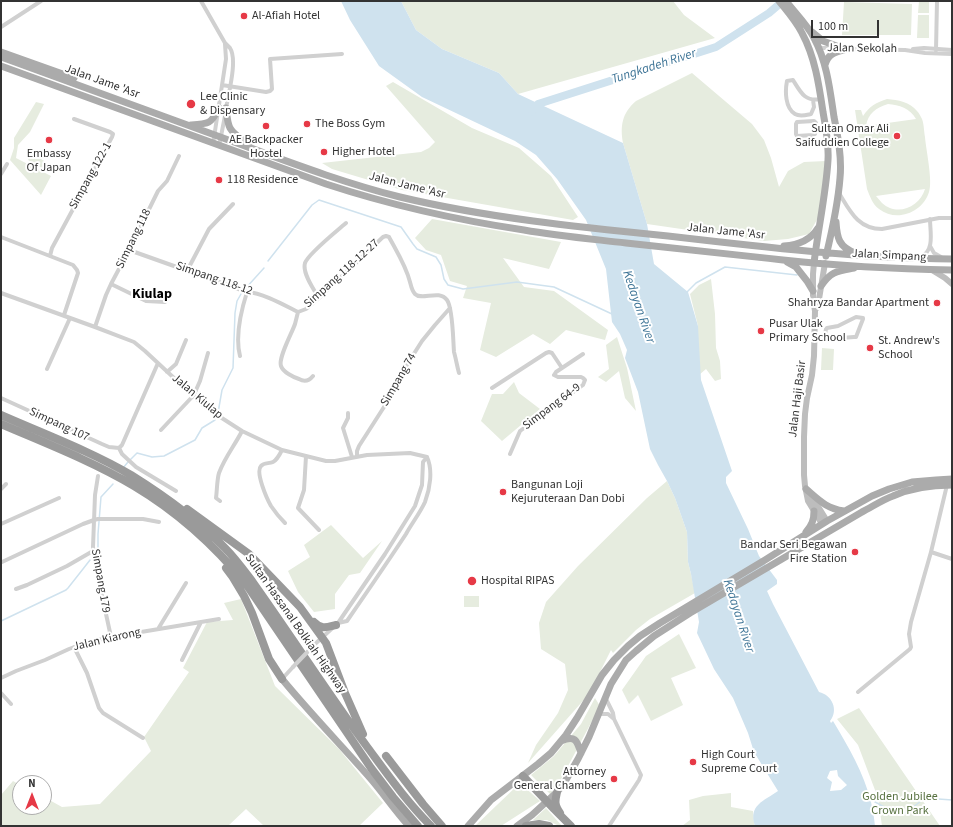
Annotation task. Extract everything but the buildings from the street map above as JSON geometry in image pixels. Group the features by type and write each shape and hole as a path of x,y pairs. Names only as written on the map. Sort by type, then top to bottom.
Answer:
{"highway":[{"name":"Sultan Hassanal Bolkiah Highway","path":"1,415 98,458 131,475 174,505 225,548 240,565 272,609 337,705 379,763 400,791 431,826"},
{"name":"Sultan Hassanal Bolkiah Highway","path":"1,424 114,475 151,497 188,525 213,548 233,568 246,584 372,768 393,797 418,826"},
{"path":"152,489 173,499 244,550 260,564 320,627 337,624"},
{"path":"188,525 219,559 232,576 244,596 269,658 282,679"},
{"path":"300,607 326,643 342,687 372,753"},
{"path":"386,756 442,826"},
{"path":"521,777 564,826"},
{"path":"557,792 555,801 556,807 562,817"},
{"path":"545,803 554,809 571,826"},
{"path":"526,826 539,824 549,826"}],"main road":[{"path":"779,1 789,9 806,32 812,44 819,48 825,66 840,153 841,177 825,263"},
{"path":"786,1 789,9"},
{"path":"806,32 823,41 844,49"},
{"path":"806,32 818,82 829,149 829,159 814,263"},
{"path":"818,82 819,71 816,57 819,48"},
{"path":"825,66 827,60 833,53 844,49"},
{"path":"1,52 88,84 141,108"},
{"name":"Jalan Jame 'Asr","path":"1,57 328,176 400,196 488,214 558,224 766,247 827,252"},
{"name":"Jalan Jame 'Asr","path":"1,66 326,184 354,193 443,216 524,231 562,236 783,260 825,263"},
{"path":"189,125 206,124 211,122 222,108 230,128 240,138 258,151"},
{"path":"835,214 837,237 840,243 849,251 858,255"},
{"path":"765,258 766,247 797,244 811,237 819,226"},
{"name":"Jalan Simpang","path":"827,252 918,259 952,259"},
{"path":"783,260 796,266 812,291"},
{"name":"Jalan Haji Basir","path":"814,263 812,291 815,311 815,340 813,368 806,402 804,423 804,474 808,501 830,531"},
{"name":"Jalan Simpang","path":"825,263 952,270"},
{"name":"Jalan Haji Basir","path":"815,311 819,299 825,263"},
{"path":"821,286 831,274 864,266"},
{"path":"932,270 952,284"},
{"path":"468,826 491,800 551,753 577,718 602,675 628,646 650,629 844,511 872,496 900,485 924,481 950,483"},
{"path":"517,826 532,815 563,785 582,752 611,684 626,660 654,636 862,512 894,495 950,483"},
{"path":"806,489 829,507 844,511"},
{"name":"Jalan Haji Basir","path":"806,489 813,498 824,523"},
{"path":"802,537 812,524 814,511"},
{"path":"282,679 311,714 371,779 409,826"},
{"path":"585,704 594,697 605,697"},
{"path":"561,741 570,738 575,740 582,752"}],"street":[{"path":"2,25 41,1"},
{"path":"201,1 225,44 230,48 233,58 230,87 222,108 218,136"},
{"path":"936,50 938,1"},
{"path":"216,145 222,108 222,85 226,59 225,44"},
{"name":"Jalan Sekolah","path":"819,48 905,50 924,48 952,50"},
{"name":"Jalan Sekolah","path":"905,50 924,53 952,54"},
{"path":"222,85 266,92 270,91 272,89 270,59 342,54"},
{"path":"813,100 814,107 811,114 804,116 795,114 787,103 787,80 794,80 803,95 806,97 813,100 821,99"},
{"name":"Simpang 122-1","path":"50,256 52,248 113,134 74,119"},
{"path":"797,122 816,122 816,129 815,134 813,135 797,136 796,124 797,122"},
{"path":"816,129 826,128"},
{"name":"Simpang 118","path":"95,326 111,284 158,191 167,181 179,156"},
{"path":"1,174 7,164"},
{"path":"839,192 857,220 874,229 882,229 930,219 952,218"},
{"path":"187,271 208,229 233,204"},
{"path":"918,259 927,253 930,246 930,219"},
{"path":"319,298 305,271 305,264 308,258 322,244 346,223"},
{"name":"Simpang 118-12-27","path":"298,312 319,298 383,237 386,236 390,237 407,272 413,292 418,296 442,296 447,300 450,308"},
{"path":"1,237 75,267 78,273 64,316"},
{"path":"930,246 934,253 944,259"},
{"name":"Simpang 118-12","path":"129,250 247,292 261,295 298,312"},
{"path":"111,284 146,301 165,302"},
{"path":"240,356 238,351 239,327 247,292"},
{"name":"Jalan Kiulap","path":"1,293 95,326 134,342 214,414 242,431 282,450 326,461 335,461 354,457 410,453 427,457"},
{"path":"450,308 454,351 459,373"},
{"name":"Simpang 74","path":"354,457 359,446 384,407 396,382 422,341 450,308"},
{"path":"298,312 296,322 280,363 285,371 302,381 307,381 313,376"},
{"path":"815,340 856,337 863,318 856,317 844,324 827,328 824,339"},
{"path":"47,369 70,318"},
{"path":"167,372 176,364 186,340"},
{"path":"161,430 193,396 200,381 208,353"},
{"path":"492,388 546,353 552,353 562,368 583,354"},
{"path":"158,363 119,448 122,454 136,467 176,491"},
{"name":"Simpang 64-9","path":"510,454 520,431 584,385 584,378 581,376 558,377 554,375 562,368"},
{"name":"Simpang 107","path":"1,398 97,442 109,447 119,448"},
{"path":"348,413 348,418 343,428 354,457"},
{"path":"220,501 216,498 219,475 226,457 242,431"},
{"path":"282,450 273,462 261,466 259,469 259,475 266,498 271,507 285,523"},
{"path":"306,456 304,490 298,508 318,530"},
{"path":"282,679 322,637 337,624 388,548 415,506 422,485 423,462 427,457 430,464 430,475 429,488 425,502 390,558 347,621 337,624"},
{"name":"Simpang 179","path":"98,476 93,536 94,552 110,637"},
{"path":"858,692 911,647 911,622 950,483"},
{"path":"1,489 6,484"},
{"path":"1,524 59,498"},
{"path":"2,562 94,520 143,520 159,522"},
{"path":"16,588 27,585 94,552"},
{"path":"931,552 952,560"},
{"path":"158,629 186,583"},
{"name":"Jalan Kiarong","path":"1,678 85,643 110,637 219,619"},
{"path":"182,660 202,622"},
{"path":"74,647 87,673 103,713 143,738"},
{"path":"1,693 10,704"},
{"path":"605,697 641,775 610,826"},
{"path":"598,714 608,714 614,719"}],"green space":[{"path":"401,1 673,1 684,15 715,38 518,94 499,73 442,49 416,30"},
{"path":"919,1 929,1 929,13 918,13"},
{"path":"844,2 912,4 911,35 842,35"},
{"path":"918,15 929,15 929,38 917,38"},
{"path":"692,73 752,124 764,140 779,187 788,171 804,162 826,161 819,216 809,234 788,239 764,241 647,224 623,143 623,120 628,110 636,101"},
{"path":"393,82 472,128 519,148 551,176 578,217 573,220 402,190 332,169 322,163 421,152 429,148 435,142 386,86"},
{"path":"887,99 904,102 911,105 922,119 930,173 930,187 926,199 915,210 901,215 886,213 879,209 873,202 867,189 855,110 861,110 863,116 871,107","holes":["888,104 904,108 911,112 916,119 866,126 871,114 880,107","925,189 918,201 907,208 901,209 888,207 876,196"]},
{"path":"36,102 44,104 30,132 18,145 16,158 51,176 41,195 10,160 14,148 14,138"},
{"path":"32,154 46,162 42,168 28,160"},
{"path":"432,219 561,242 549,269 503,258 524,287 554,291 608,330 605,340 566,330 550,344 533,334 496,357 480,350 491,303 463,298 467,286 450,281 441,255 426,250 415,238"},
{"path":"711,279 715,314 716,348 720,361 721,379 715,381 706,369 699,375 695,344 698,326 690,294 699,285"},
{"path":"617,337 627,368 636,411 625,398 619,371 606,382 598,377 609,369 606,345"},
{"path":"822,348 834,349 833,370 821,370"},
{"path":"514,382 519,393 540,409 502,441 481,421 492,394 503,394"},
{"path":"667,481 675,498 687,532 688,562 695,593 650,619 636,630 613,653 611,650 589,694 528,763 536,745 558,713 568,690 565,664 541,649 539,623 546,602 578,566 647,498"},
{"path":"331,525 363,558 382,541 360,573 349,575 335,594 335,609 314,612 298,592 288,571 310,557 304,545"},
{"path":"464,596 479,596 479,607 464,607"},
{"path":"241,599 275,686 339,749 383,803 359,826 264,826 246,809 228,826 1,826 1,795 12,782 12,815 52,815 52,801 62,807 100,804 151,751 144,737 189,672 183,668 207,622 233,620 224,603"},
{"path":"679,634 696,668 671,678 683,705 651,721 638,695 629,704 622,690 646,656"},
{"path":"595,698 600,706 559,783 550,794 531,775 554,756 581,724"},
{"name":"Golden Jubilee Crown Park","path":"859,708 940,826 882,826 878,798 858,745 837,719"},
{"path":"520,783 540,801 501,826 475,826"},
{"path":"731,793 731,807 753,811 755,826 682,826 690,820 689,800 703,796"},
{"path":"546,808 562,826 547,820 533,820"}],"water":[{"name":"Kedayan River","path":"341,1 401,1 416,30 442,49 499,73 518,94 623,143 647,224 654,264 688,292 698,326 701,380 732,471 726,477 726,483 759,556 777,580 777,584 767,591 773,604 819,692 827,696 833,704 834,712 830,721 831,723 833,721 860,770 871,802 875,826 755,826 753,819 756,808 759,804 778,791 754,752 748,733 733,698 714,669 697,633 699,622 688,562 687,532 675,498 650,449 638,392 625,358 627,350 620,334 612,322 606,269 586,220 557,179 536,155 515,141 422,97 379,66 350,20","holes":["837,770 838,776 847,785 841,790 830,791 832,782 827,778 830,771"]}],"waterway":[{"name":"Tungkadeh River","path":"532,111 538,104 716,47 769,13 783,1"},
{"path":"268,261 312,205 319,200 401,227 417,249 436,257 441,265 444,279 448,285 463,289 517,282 554,287 612,314"},
{"path":"687,292 696,283 725,267 797,275"},
{"path":"245,289 264,268"},
{"path":"218,413 222,390 233,368 235,313 237,301 241,294"},
{"path":"123,468 137,453 152,457 164,456 195,440 202,428 215,420"},
{"path":"96,553 98,550 101,497 113,484"},
{"path":"1,621 66,590 90,560"},
{"path":"870,799 884,807 904,814 925,798 952,800"}],"place":[{"name":"Al-Afiah Hotel","path":"244,16"},
{"name":"Lee Clinic & Dispensary","path":"191,104"},
{"name":"The Boss Gym","path":"307,124"},
{"name":"AE Backpacker Hostel","path":"266,126"},
{"name":"Sultan Omar Ali Saifuddien College","path":"897,136"},
{"name":"Embassy Of Japan","path":"49,140"},
{"name":"Higher Hotel","path":"324,152"},
{"name":"118 Residence","path":"219,180"},
{"name":"Shahryza Bandar Apartment","path":"937,303"},
{"name":"Pusar Ulak Primary School","path":"761,331"},
{"name":"St. Andrew's School","path":"870,348"},
{"name":"Bangunan Loji Kejuruteraan Dan Dobi","path":"503,492"},
{"name":"Bandar Seri Begawan Fire Station","path":"855,552"},
{"name":"Hospital RIPAS","path":"472,581"},
{"name":"High Court Supreme Court","path":"693,762"},
{"name":"Attorney General Chambers","path":"614,779"}],"district":[{"name":"Kiulap","path":"152,295"}]}
